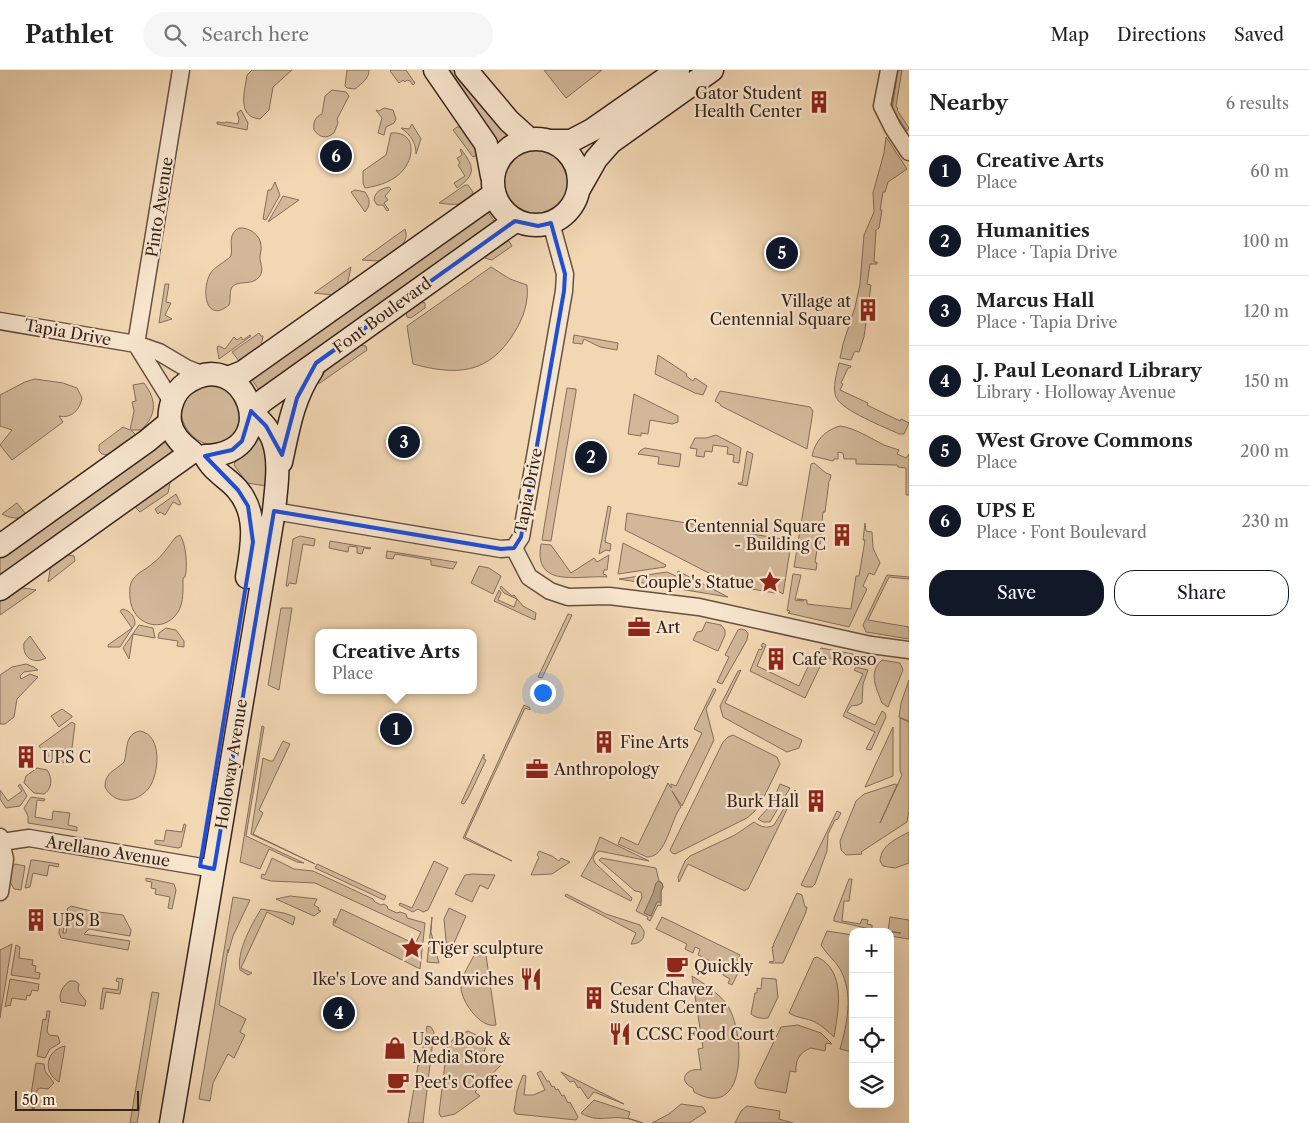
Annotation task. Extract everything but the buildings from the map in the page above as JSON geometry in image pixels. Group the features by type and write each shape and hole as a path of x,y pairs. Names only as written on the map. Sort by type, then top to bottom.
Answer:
{"street":[{"name":"Pinto Avenue","path":"136,344 181,70"},
{"path":"435,70 486,144 493,185 500,208 515,221 526,225 538,226 551,223 564,215 574,204 579,189 596,159 611,142 712,70"},
{"path":"466,70 509,121 529,139"},
{"path":"493,185 497,161 506,150 517,142 529,139 571,141 592,130 678,70"},
{"path":"889,70 882,106 893,128 909,152"},
{"path":"551,141 562,147 573,160 579,175 579,189"},
{"name":"Font Boulevard","path":"228,378 243,372 493,185"},
{"name":"Font Boulevard","path":"251,412 264,400 316,362 515,221"},
{"name":"Tapia Drive","path":"274,511 501,550 514,548 521,536 564,291 565,274 551,223"},
{"name":"Tapia Drive","path":"0,321 136,344 159,352 186,368 204,375"},
{"path":"0,546 147,441 171,412 182,386 192,379 204,375 216,375 228,378 238,385 245,394 251,412 249,429 242,441 232,450 219,455 198,454 182,444 174,434 171,412 136,344"},
{"path":"277,479 297,398 302,384 316,362"},
{"name":"Holloway Avenue","path":"158,1123 274,511 277,456 273,439 266,426 251,412"},
{"path":"0,589 198,454"},
{"name":"Holloway Avenue","path":"171,1123 253,542 248,506 238,490 198,454"},
{"path":"514,548 529,577 550,591 568,597 609,596 699,606 871,645 909,650"},
{"name":"Arellano Avenue","path":"1,840 29,838 207,868"},
{"path":"0,892 5,859 1,840"}],"highlighted area":[{"path":"515,221 538,226 551,223 565,274 564,291 521,537 514,548 501,549 274,511 214,869 200,866 253,542 248,506 238,490 205,456 232,450 242,441 251,411 266,426 282,455 297,398 316,363"}],"shaded area":[{"path":"252,70 292,70 273,87 269,110 260,119 252,117 248,113 244,102 247,75"},
{"path":"347,70 369,70 369,73 363,83 355,89 347,88 345,86"},
{"path":"391,70 406,70 415,83 413,85 410,81 407,80 405,82 403,80 399,83"},
{"path":"447,70 456,70 510,134 496,144"},
{"path":"544,70 602,70 566,98"},
{"path":"898,70 902,70 896,106 909,128 907,131 892,109"},
{"path":"332,90 346,92 349,96 337,119 338,123 334,133 323,137 314,130 314,122 322,114 325,96"},
{"path":"384,108 393,110 396,119 394,123 386,127 384,135 378,133 382,118 376,110 379,111"},
{"path":"241,110 248,123 247,130 217,124 217,122 226,122 238,124 237,113"},
{"path":"412,124 421,139 416,154 415,146 408,133 401,128 409,129"},
{"path":"461,127 479,154 473,157 453,130"},
{"path":"391,133 399,133 409,140 411,151 408,163 391,180 365,188 363,171 386,155"},
{"path":"886,137 907,169 888,182 885,192 883,192 879,228 876,230 874,262 877,262 877,264 870,264 867,284 871,285 864,337 859,352 855,351 851,360 840,358 860,284 864,235 874,212 873,193 884,153"},
{"path":"534,148 549,151 560,158 566,169 569,182 567,194 561,205 550,212 536,215 523,212 512,205 506,197 503,188 505,170 510,162 524,151"},
{"path":"461,149 469,161 471,170 468,179 457,188 454,183 465,176 458,165 460,163 457,158 462,154"},
{"path":"275,182 280,195 266,220 263,219 268,190 271,190"},
{"path":"465,185 468,185 473,192 463,203 439,203"},
{"path":"389,187 391,189 385,196 388,200 384,203 389,210 387,211 383,205 377,205 374,200 379,191"},
{"path":"355,190 365,192 368,197 369,204 365,212 351,192"},
{"path":"283,196 299,200 268,222"},
{"path":"484,207 495,222 262,390 259,390 250,377"},
{"path":"239,228 250,230 259,238 261,273 253,281 238,283 232,287 229,305 215,311 208,303 206,296 207,281 212,271 231,256 232,237"},
{"path":"405,229 405,240 394,252 380,261 362,260"},
{"path":"507,238 512,246 492,260 485,258 486,255"},
{"path":"351,267 347,286 333,295 314,293"},
{"path":"491,267 510,279 527,285 527,298 523,316 504,347 483,364 471,368 444,370 413,364 407,326"},
{"path":"165,284 169,284 166,302 171,303 165,315 172,319 159,323"},
{"path":"417,301 425,303 425,308 411,318 407,317 406,312"},
{"path":"259,333 263,336 261,346 239,361 232,352"},
{"path":"250,335 219,359 217,347 225,349 234,337 237,340 241,337 243,340"},
{"path":"574,335 618,343 617,350 600,347 584,339 582,344 573,343"},
{"path":"354,344 366,346 367,350 320,383 316,383 333,361"},
{"path":"658,355 687,374 686,376 693,381 695,378 707,386 703,395 655,374"},
{"path":"839,363 851,366 848,368 841,383 843,384 840,390 900,421 901,419 909,423 904,434 899,434 864,418 846,408 840,402 836,397 834,389"},
{"path":"35,379 63,383 77,388 82,398 81,402 75,412 64,417 59,416 63,422 12,460 0,445 12,430 0,426 0,395"},
{"path":"144,383 153,401 150,419 141,430 131,430 137,436 109,455 102,454 99,451 99,445 123,427 130,430 134,411 132,402 136,401 133,385"},
{"path":"215,384 233,393 239,409 240,420 232,435 219,443 207,444 196,439 188,430 182,419 181,408 186,397 196,389"},
{"path":"567,388 576,389 576,392 551,541 542,540"},
{"path":"720,391 810,407 813,411 807,449 721,406 715,401"},
{"path":"634,394 678,416 678,422 672,424 650,420 648,434 641,433 641,436 628,434"},
{"path":"840,426 857,431 884,445 899,450 897,454 906,458 909,454 909,495 906,495 906,468 898,467 897,465 856,464 856,459 844,459 843,453 838,452 838,459 833,461 812,456 818,441 825,433"},
{"path":"260,435 262,435 272,487 247,483 234,465 235,462 249,451"},
{"path":"716,435 741,448 739,463 733,462 734,455 727,454 728,447 713,445 712,452 705,451 704,457 696,456 697,449 690,448 695,438 706,438"},
{"path":"163,437 174,453 0,575 0,555"},
{"path":"645,448 681,454 679,467 658,464 659,457 638,454"},
{"path":"747,451 753,454 747,486 738,483 742,483"},
{"path":"814,463 831,475 825,512 823,512 820,544 818,544 815,562 817,563 816,570 794,567 811,464"},
{"path":"171,477 168,493 140,512 136,508 136,504"},
{"path":"176,494 181,504 173,502 165,515 160,512 158,514 155,509"},
{"path":"17,503 25,513 25,517 13,518 2,514"},
{"path":"608,506 611,507 605,542 611,544 610,551 606,550 599,554"},
{"path":"627,513 788,540 788,543 791,544 783,594 778,591 775,593 734,586 625,530"},
{"path":"865,523 866,531 872,532 873,548 880,563 874,575 869,573 863,586 867,589 849,627 788,613 790,612 789,610 787,611 793,574 801,575 795,600 807,600 807,604 851,609 856,576 859,576 865,540 863,540"},
{"path":"180,535 185,549 186,568 180,608 172,619 157,625 149,624 136,615 132,607 130,598 131,583 138,574 159,558 176,537"},
{"path":"300,536 315,539 314,546 303,544 296,584 289,583 286,586 293,539"},
{"path":"330,541 371,548 364,548 362,554 357,553 357,547 349,546 348,552 329,548"},
{"path":"623,543 666,565 665,567 618,574"},
{"path":"541,544 551,545 571,573 594,558 597,562 609,555 607,570 604,570 603,574 607,577 571,578 551,574 544,568 540,558"},
{"path":"387,551 457,562 453,569 431,565 431,560 395,554 393,559 386,558"},
{"path":"64,554 74,556 75,561 48,582 51,564"},
{"path":"479,566 489,568 501,576 493,594 471,583"},
{"path":"678,571 728,597 619,579 667,572 676,576"},
{"path":"887,575 909,577 909,579 889,577 868,620 909,627 909,639 866,632 863,625"},
{"path":"501,586 512,596 514,595 523,606 536,613 535,620 494,601 499,590 501,593 498,600 514,607 517,599 504,593 500,588"},
{"path":"17,587 36,590 0,615 0,599"},
{"path":"281,608 292,608 279,690 268,685"},
{"path":"123,609 132,614 135,624 120,647 108,647 108,645 132,628 120,611"},
{"path":"568,614 572,615 542,678 538,677"},
{"path":"706,622 721,625 725,630 725,635 718,651 693,640 697,632 702,631"},
{"path":"139,625 153,628 155,638 133,634 129,659 123,648"},
{"path":"166,628 176,630 184,641 184,647 177,646 178,641 158,638 159,633"},
{"path":"741,629 748,633 747,640 722,684 717,682 729,657 725,655 738,630"},
{"path":"30,636 46,658 37,661 27,656 24,643"},
{"path":"763,643 766,645 757,666 799,686 813,656 821,648 853,654 854,656 848,667 825,656 805,698 750,671 759,649 761,650 763,647 761,646"},
{"path":"882,660 900,663 903,670 888,707 882,703 874,680 875,670"},
{"path":"26,664 38,670 24,672 20,676 21,679 30,674 38,677 17,699 14,717 5,724 0,724 0,675 12,667"},
{"path":"856,667 868,670 863,684 862,703 851,706 847,712 875,725 882,711 886,717 871,750 866,749 875,732 843,716 863,674 854,670"},
{"path":"741,670 725,703 802,740 799,748 787,752 723,717 720,706 738,671"},
{"path":"909,680 909,721 899,717 901,703"},
{"path":"714,688 716,690 706,709 714,740 682,806 672,791 681,807 677,812 664,844 654,856 647,857 618,844 621,837 638,845 668,783 671,788 671,784 676,786 702,733 694,729"},
{"path":"524,705 530,708 530,710 525,708 465,837 512,861 463,838"},
{"path":"62,709 72,717 59,727 51,716"},
{"path":"900,718 909,722 909,811 907,822 861,852 862,854 846,855 841,850 840,841 856,801 864,794 897,785 880,823 902,775 900,771"},
{"path":"72,722 75,724 70,764 53,758 39,746"},
{"path":"262,726 264,727 246,836 304,863 297,862 269,849 260,869 240,862"},
{"path":"893,727 893,776 865,787"},
{"path":"140,731 147,734 153,740 156,747 157,765 155,774 149,788 144,793 132,799 120,800 109,793 105,787 105,782 111,772 124,762 131,735"},
{"path":"733,735 777,757 780,764 763,799 747,818 675,854 672,853 670,850 723,742"},
{"path":"283,741 290,744 259,810 263,813 253,834 315,864 251,834 263,758 273,761"},
{"path":"484,754 484,759 486,760 469,796 464,804 461,803"},
{"path":"37,768 47,770 50,776 50,786 44,794 34,793 24,783 26,776"},
{"path":"20,784 27,796 20,806 6,808 0,799 0,790 8,801 22,791 18,786"},
{"path":"780,784 790,788 770,822 763,822 758,819 771,805"},
{"path":"795,790 748,889 745,891 688,864 679,882 678,877 685,861 690,856 735,835 754,822 764,827 774,825"},
{"path":"31,797 45,799 44,801 37,800 35,817 52,820 53,811 70,813 68,825 77,827 77,831 28,823 28,816 24,808"},
{"path":"837,811 841,813 828,834 827,851 815,884 812,887 801,885"},
{"path":"184,824 186,825 181,847 155,844 155,840 164,841 166,830 182,832"},
{"path":"909,832 909,863 895,868 883,866 880,861 886,847"},
{"path":"600,837 649,861 599,851 593,858 595,863 632,898 631,901 581,876 593,855"},
{"path":"539,851 559,861 561,858 570,862 552,874 531,875 539,857 537,855"},
{"path":"272,858 294,869 313,871 373,899 381,905 384,904 388,909 406,914 407,918 425,923 420,969 333,925 334,918 335,923 341,909 415,944 421,932 315,883 271,881 261,878 262,874 265,875"},
{"path":"601,858 656,868 659,881 663,887 661,891 661,906 658,905 650,921 647,919 648,917 636,911 642,897 641,892 635,891 599,860"},
{"path":"31,860 59,864 58,867 49,865 47,876 33,873 30,887 25,888"},
{"path":"434,861 448,868 428,910 423,912 418,909 413,912 399,905 400,903 412,908"},
{"path":"15,864 25,866 21,890 14,889 10,882 12,868"},
{"path":"317,864 386,896 384,900 315,868"},
{"path":"465,875 495,875 488,889 480,885 472,902 455,894"},
{"path":"146,878 174,884 176,890 172,909 168,908 170,897 155,894 156,889 151,888 152,882 146,881"},
{"path":"849,879 852,879 849,901 844,901 842,921 860,924 862,919 868,920 867,924 872,925 872,928 834,921"},
{"path":"659,881 663,887 661,902 657,902 651,916 644,913 656,883"},
{"path":"797,893 802,895 805,907 807,907 806,912 783,963 770,963 774,961 772,947"},
{"path":"566,894 606,914 640,925 644,931 643,939 631,944 636,933 565,896"},
{"path":"290,896 317,899 314,905 321,911 314,916 276,899"},
{"path":"233,897 250,900 233,936 228,953 228,949 219,1005 246,1019 240,1032 245,1035 234,1058 228,1054 213,1083 210,1101 199,1099"},
{"path":"71,906 91,911 123,915 131,930 130,936 89,929 84,934 130,941 128,950 61,938 59,933 61,913 64,911 66,913 63,933 66,933 67,909"},
{"path":"449,908 466,916 450,952 446,941 444,919"},
{"path":"261,909 295,917 293,925 267,912 241,968 252,973 248,975 240,970 240,955 253,922"},
{"path":"432,917 431,932 439,963 427,962"},
{"path":"662,917 740,955 733,970 738,973 732,985 728,983 730,979 723,975 724,972 711,966 712,962 698,955 700,949 695,947 693,953 685,949 687,944 656,929"},
{"path":"890,917 909,920 909,939 894,937 894,932 901,933 894,932 894,928 888,928"},
{"path":"827,931 849,934 849,1051 840,1049 847,1019 847,989 840,969 821,945"},
{"path":"12,944 0,1017 0,950"},
{"path":"16,945 20,947 19,958 33,960 32,965 36,966 35,972 40,973 39,979 11,975"},
{"path":"474,955 486,955 496,1025 490,1025 477,1018 463,997 461,984 464,973"},
{"path":"817,957 827,963 837,982 838,1004 834,1037 815,1022 789,1013 814,958"},
{"path":"692,976 715,992 726,1003 733,1016 737,1033 738,1069 733,1085 725,1095 712,1098 694,1092 693,1088 685,1082 685,1075 691,1071 701,1070 698,1049 703,1048"},
{"path":"117,978 123,979 120,994 106,992 103,1009 100,1009 103,988 118,990 119,982 116,981"},
{"path":"762,978 776,979 778,997 768,1018 761,1018 751,1014 755,993 757,993 757,988 761,989"},
{"path":"10,979 39,984 38,991 32,990 30,996 27,995 26,1000 12,998 10,1006 5,1007"},
{"path":"70,981 75,981 79,984 78,991 86,1001 85,1006 61,1002 62,990"},
{"path":"152,992 159,993 137,1123 130,1123"},
{"path":"47,1011 50,1011 47,1031 49,1035 58,1036 60,1043 50,1049 45,1058 37,1056 43,1019 46,1020"},
{"path":"798,1025 821,1033 832,1044 826,1043 825,1051 811,1048 801,1054 797,1060 796,1072 790,1071 786,1093 758,1088 755,1081 781,1027"},
{"path":"427,1026 431,1027 434,1032 423,1123 408,1123 418,1065 420,1065"},
{"path":"468,1031 488,1041 484,1052 496,1057 502,1064 475,1092 480,1096 455,1114 441,1117 439,1113 447,1047 455,1037"},
{"path":"65,1046 59,1082 50,1073 48,1062 54,1052"},
{"path":"36,1063 44,1064 45,1071 54,1083 48,1089 40,1088 37,1090 34,1109 32,1109 33,1100 30,1100"},
{"path":"541,1071 552,1087 554,1086 556,1090 558,1089 568,1103 570,1102 578,1117 576,1120 516,1114 514,1111 517,1091 523,1075 526,1076 524,1095 533,1095 545,1090 537,1073"},
{"path":"561,1072 624,1104 594,1092 588,1099 574,1081 570,1082"},
{"path":"594,1100 630,1112 628,1118 643,1123 626,1118 593,1118 581,1113"},
{"path":"681,1104 703,1107 706,1112 689,1123 652,1123 669,1114"},
{"path":"747,1106 780,1111 779,1119 793,1123 735,1123 741,1111"}],"place":[{"name":"Gator Student Health Center","path":"819,102"},
{"name":"UPS E","path":"336,156"},
{"name":"West Grove Commons","path":"782,253"},
{"name":"Village at Centennial Square","path":"868,310"},
{"name":"Marcus Hall","path":"404,442"},
{"name":"Humanities","path":"591,457"},
{"name":"Centennial Square - Building C","path":"842,535"},
{"name":"Couple's Statue","path":"770,582"},
{"name":"Art","path":"639,627"},
{"name":"Cafe Rosso","path":"776,659"},
{"name":"Creative Arts","path":"396,729"},
{"name":"Fine Arts","path":"604,742"},
{"name":"UPS C","path":"26,757"},
{"name":"Anthropology","path":"537,769"},
{"name":"Burk Hall","path":"816,801"},
{"name":"UPS B","path":"36,920"},
{"name":"Tiger sculpture","path":"412,948"},
{"name":"Quickly","path":"677,966"},
{"name":"Ike's Love and Sandwiches","path":"531,979"},
{"name":"Cesar Chavez Student Center","path":"594,998"},
{"name":"J. Paul Leonard Library","path":"339,1013"},
{"name":"CCSC Food Court","path":"620,1034"},
{"name":"Used Book & Media Store","path":"395,1048"},
{"name":"Peet's Coffee","path":"398,1082"}]}
